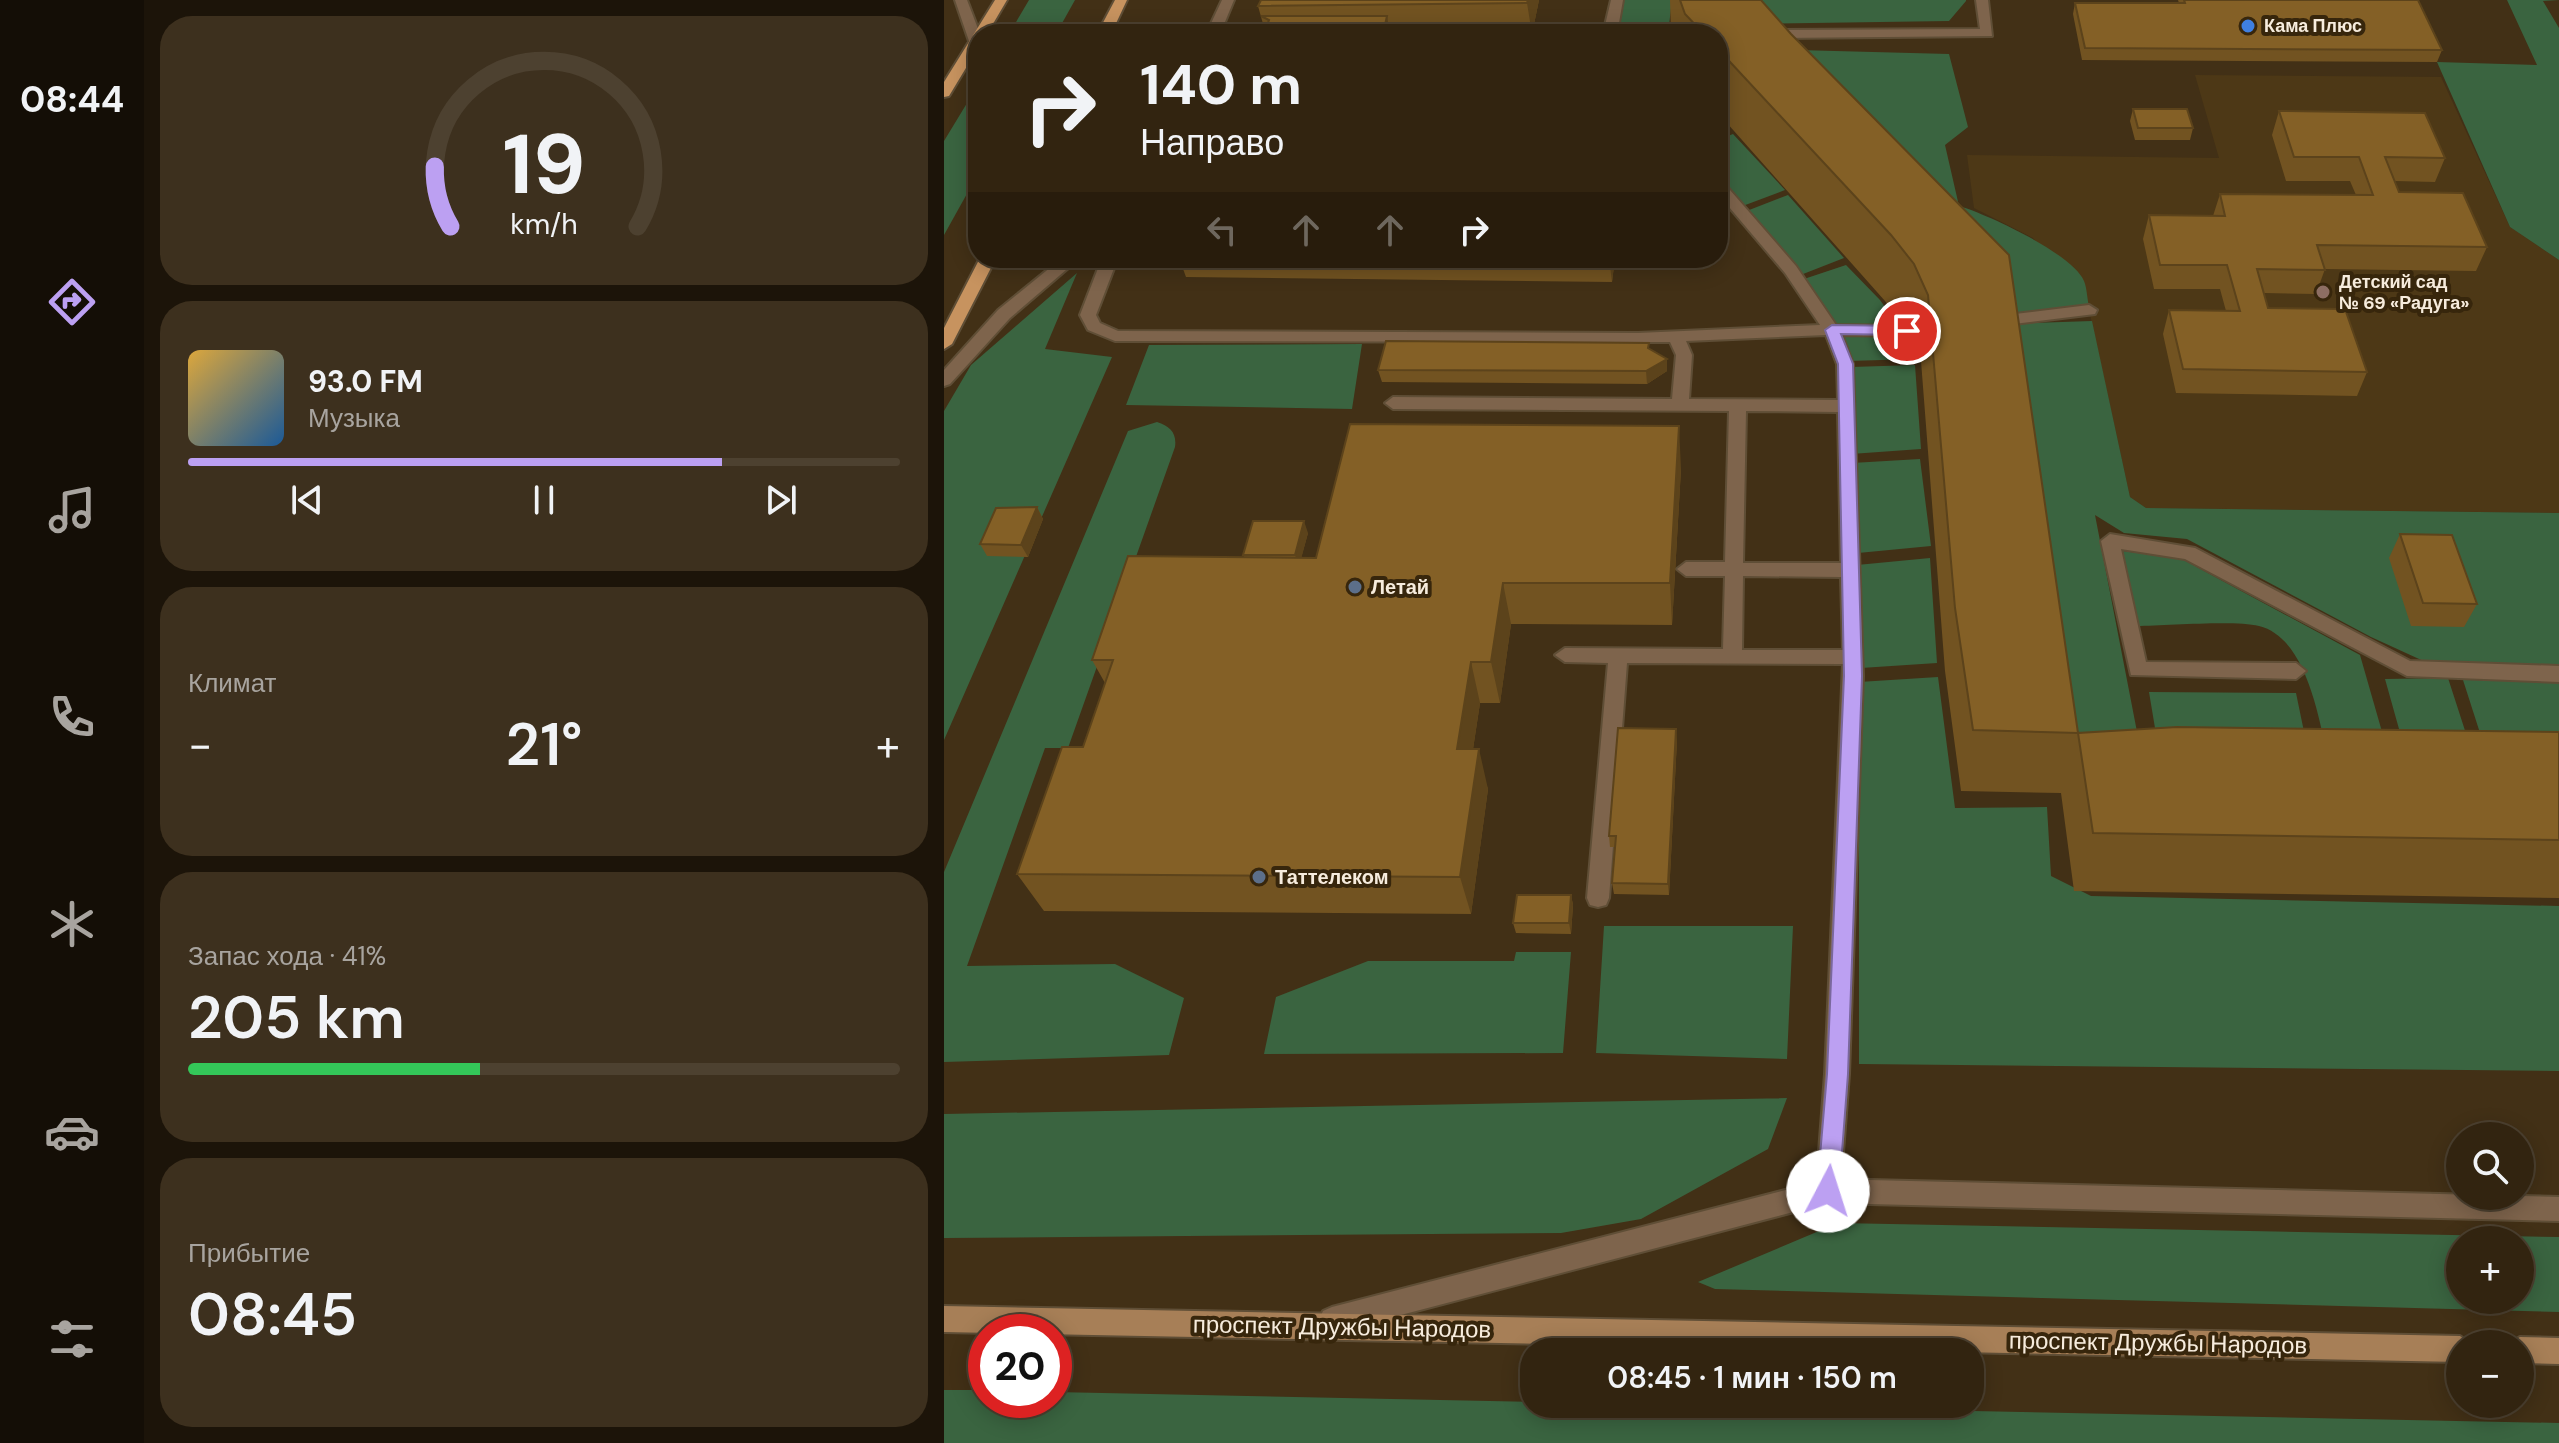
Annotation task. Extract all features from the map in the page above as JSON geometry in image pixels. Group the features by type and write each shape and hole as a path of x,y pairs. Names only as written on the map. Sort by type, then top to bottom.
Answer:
{"main road":[{"path":"986,24 1001,0"},
{"path":"1109,24 1121,0"},
{"path":"944,93 968,53"},
{"path":"944,344 983,268"},
{"name":"проспект Дружбы Народов","path":"944,1319 2446,1349"},
{"path":"2534,1350 2559,1351"}],"street":[{"path":"961,0 972,24"},
{"path":"1217,24 1228,0"},
{"path":"1612,24 1617,0"},
{"path":"1752,35 1987,33 1982,0"},
{"path":"1728,197 1797,279 1832,330 1845,364 1852,657 1837,1074 1828,1191"},
{"path":"944,380 1004,314 1060,268"},
{"path":"1106,268 1088,315 1094,326 1115,336 1638,338 1675,334 1907,331"},
{"path":"1998,321 2089,310"},
{"path":"1675,334 1684,355 1680,405"},
{"path":"1393,403 1846,406"},
{"path":"1732,657 1738,405"},
{"path":"2296,671 2138,670 2110,541 2189,553 2407,668 2559,674"},
{"path":"1686,569 1851,570"},
{"path":"1565,655 1852,657"},
{"path":"1598,898 1618,655"},
{"path":"1307,1327 1828,1191 2559,1209"}],"shaded area":[{"name":"Детский сад № 69 «Радуга»","path":"2195,75 2441,77 2510,227 2559,260 2559,513 2146,508 2130,497 2089,310 2033,238 1974,208 1967,155 2219,158"}],"green space":[{"path":"1029,0 1075,0 1062,24 1015,24"},
{"path":"1621,0 1672,0 1669,24 1615,24"},
{"path":"1747,0 1966,1 1949,21 1747,24"},
{"path":"2507,0 2559,0 2543,1 2559,28 2559,260 2510,227 2437,62 2537,65"},
{"path":"1755,49 1949,54 1968,127 1945,145 1959,206 2008,226 2064,259 2084,281 2089,306 2006,314"},
{"path":"968,101 968,192 944,235 944,141"},
{"path":"1733,134 1785,190 1740,207 1728,192 1728,136"},
{"path":"1788,195 1844,258 1798,276 1744,212"},
{"path":"1846,265 1880,300 1900,328 1833,327 1801,280"},
{"path":"1077,273 1045,349 1112,357 944,740 944,411 971,365"},
{"path":"2092,321 2130,497 2146,508 2559,513 2559,665 2430,664 2371,637 2187,539 2124,533 2095,515 2145,773 2070,775 2007,324"},
{"path":"1837,332 1906,333 1916,359 1848,361"},
{"path":"1362,344 1352,409 1126,405 1149,345"},
{"path":"1915,365 1921,449 1851,454 1851,367"},
{"path":"1157,422 1172,431 1175,447 1068,748 1045,748 967,966 1115,964 1184,998 1169,1055 944,1062 944,872 1128,431"},
{"path":"1920,459 1931,546 1858,553 1852,463"},
{"path":"2123,551 2182,559 2360,655 2397,784 2333,784 2312,693 2291,650 2277,635 2248,624 2136,626"},
{"path":"1930,558 1937,663 1861,668 1857,565"},
{"path":"1938,677 1955,808 2047,807 2051,876 2091,896 2559,906 2559,1071 1859,1064 1859,682"},
{"path":"2448,678 2482,783 2415,786 2385,679"},
{"path":"2463,680 2559,681 2559,786 2497,786"},
{"path":"2149,692 2296,693 2314,780 2163,776"},
{"path":"1604,926 1793,926 1787,1059 1596,1053"},
{"path":"1516,952 1571,952 1563,1053 1264,1054 1276,997 1368,961 1514,961"},
{"path":"1787,1098 1768,1149 1641,1219 1561,1233 944,1238 944,1114"},
{"path":"1838,1223 2446,1235 2446,1309 1715,1289 1698,1282"},
{"path":"2534,1237 2559,1237 2559,1312 2534,1311"},
{"path":"944,1390 968,1390 968,1418 1072,1418 1072,1392 1520,1402 1520,1418 1984,1418 1984,1411 2559,1423 2559,1443 944,1443"}],"building":[{"path":"1261,0 1528,0 1527,3 1258,6"},
{"path":"1680,0 1761,0 2009,255 2078,733 1973,730 1955,608 1928,295 1914,264 1891,235 1728,60 1728,24 1694,24 1685,14"},
{"name":"Кама Плюс","path":"2184,0 2418,0 2442,50 2085,48 2075,3 2185,3"},
{"path":"1261,16 1387,16 1385,24 1268,24 1269,20"},
{"path":"2133,109 2187,109 2193,128 2138,128"},
{"path":"2279,111 2425,113 2445,158 2385,157 2399,192 2463,193 2487,247 2317,245 2325,270 2257,269 2268,308 2345,309 2367,372 2183,369 2169,310 2240,311 2227,265 2160,265 2149,215 2225,216 2220,194 2373,195 2359,157 2294,157"},
{"path":"1386,341 1649,343 1648,348 1667,359 1646,371 1378,370"},
{"path":"1350,424 1679,426 1670,583 1503,583 1491,662 1471,662 1457,749 1479,749 1460,877 1017,874 1062,747 1083,747 1113,660 1092,660 1128,556 1316,558"},
{"path":"1037,507 1021,545 980,544 996,508"},
{"path":"1253,521 1304,521 1295,555 1243,555"},
{"path":"2400,534 2452,535 2477,604 2423,603"},
{"path":"2177,727 2559,732 2559,840 2093,833 2078,733"},
{"path":"1618,728 1676,729 1668,884 1612,883 1616,836 1609,836"},
{"path":"1517,895 1571,895 1569,923 1513,923"}],"place":[{"name":"Кама Плюс","path":"2248,26"},
{"name":"Детский сад № 69 «Радуга»","path":"2323,292"},
{"name":"Летай","path":"1355,587"},
{"name":"Таттелеком","path":"1259,877"}],"route":[{"path":"1828,1191 1837,1074 1853,676 1845,364 1832,330 1907,331"}]}
